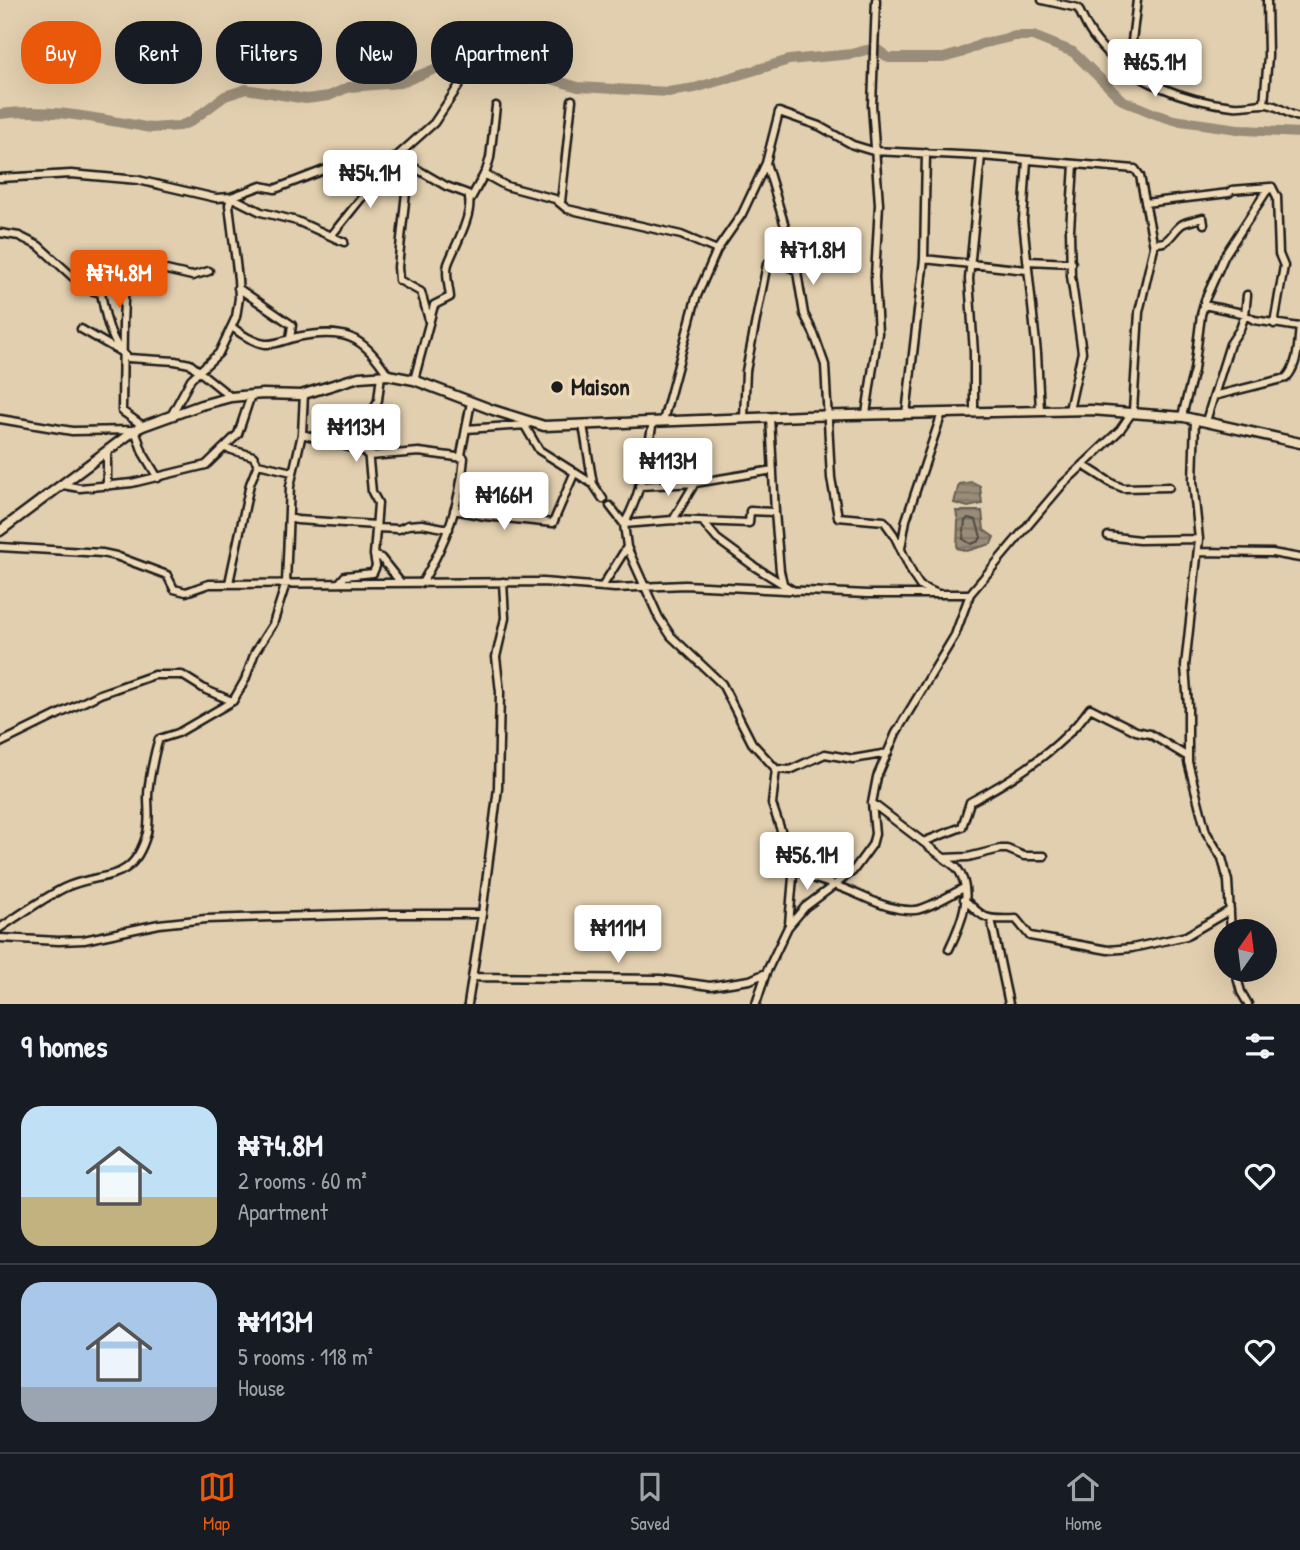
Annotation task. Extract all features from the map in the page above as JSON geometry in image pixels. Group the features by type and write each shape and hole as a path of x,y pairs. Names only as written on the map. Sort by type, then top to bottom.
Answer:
{"street":[{"path":"866,414 878,333 875,277 879,204 873,151 876,0"},
{"path":"1042,0 1078,4 1094,39 1104,50 1133,73 1172,91 1207,102 1240,106 1264,104 1300,117"},
{"path":"1133,73 1132,41 1137,0"},
{"path":"1264,104 1268,56 1267,0"},
{"path":"331,236 387,166 433,123 460,84"},
{"path":"561,202 572,100"},
{"path":"414,380 434,305 450,297 447,266 461,239 470,200 490,158 496,106"},
{"path":"663,421 696,298 717,250 742,214 766,163 779,112 819,126 853,145 873,151 981,156 1135,169 1140,176 1153,242 1153,257 1139,312 1133,411 1120,430 1063,484 970,594 955,635 912,706 877,777 872,803 875,834 872,845 853,872 805,907 788,927 766,973 756,1004"},
{"path":"906,414 924,259 926,153"},
{"path":"974,412 969,279 981,156"},
{"path":"396,157 446,186 468,194 470,200"},
{"path":"1027,160 1023,221 1037,353 1040,410"},
{"path":"766,163 795,254 804,314 825,365 831,478 838,517 884,521 920,586 941,595"},
{"path":"410,164 400,245 399,279 421,292 429,322"},
{"path":"1069,410 1082,352 1070,230 1074,164"},
{"path":"0,178 71,174 138,180 216,198 230,197 261,186 275,189 332,167 387,166"},
{"path":"484,174 506,186 555,199 567,209 681,235 717,250"},
{"path":"1145,203 1272,187"},
{"path":"1182,416 1194,370 1203,305 1225,255 1272,187"},
{"path":"1272,187 1277,197 1279,254 1284,266 1274,324"},
{"path":"230,197 261,212 297,221 344,242"},
{"path":"172,414 191,379 219,354 236,317 238,288 230,197"},
{"path":"1153,242 1166,242 1182,223 1203,218 1204,223"},
{"path":"0,233 19,236 39,246 86,289 101,293 111,330 122,353"},
{"path":"744,418 746,371 767,264 795,254"},
{"path":"924,259 1027,270"},
{"path":"774,260 797,271"},
{"path":"1027,261 1072,263"},
{"path":"158,478 143,453 139,428 122,411 125,277 148,269 192,276 209,271"},
{"path":"238,288 292,325 290,339"},
{"path":"1206,421 1230,344 1245,315 1247,295"},
{"path":"1203,305 1274,324 1300,326 1297,354 1286,378 1214,396"},
{"path":"232,327 247,338 264,344 313,334 357,339 375,353 384,375 379,400 369,427 372,492 378,503 374,555 376,566 373,573 345,576 339,583"},
{"path":"81,329 128,358 190,364 231,397"},
{"path":"0,531 139,428 172,414 231,397 304,394 359,377 384,375 414,380 538,425"},
{"path":"0,928 63,889 82,881 118,874 136,859 143,849 150,817 148,791 155,747 159,739 178,733 233,701 245,680 255,652 273,624 286,583 292,472 302,434 304,394"},
{"path":"63,485 80,488 107,486 158,478 206,464 238,434 251,395"},
{"path":"422,583 443,547 462,485 464,458 461,455 471,402"},
{"path":"466,429 827,415 1040,410 1133,411 1182,416 1300,443"},
{"path":"901,552 906,520 942,413"},
{"path":"771,417 775,512 783,583"},
{"path":"0,419 72,430 139,428"},
{"path":"1195,419 1192,481 1199,539 1185,666 1188,757 1206,832 1222,858 1228,881 1230,919"},
{"path":"624,524 632,511 653,422"},
{"path":"583,425 593,484 603,499"},
{"path":"525,426 539,450 593,484"},
{"path":"302,434 363,451 369,457"},
{"path":"225,448 253,456 258,464 292,472"},
{"path":"107,452 107,486"},
{"path":"369,457 419,452 464,458"},
{"path":"229,583 250,484 258,464"},
{"path":"1083,465 1123,488 1169,487"},
{"path":"639,486 695,483 773,470"},
{"path":"454,510 553,523 574,474"},
{"path":"673,520 695,483"},
{"path":"610,506 624,524 627,547 659,618 671,636 722,684 752,743 776,769 790,770 825,754 853,759 888,753"},
{"path":"624,524 673,520 749,523 750,511 775,512"},
{"path":"289,518 399,528 408,524 422,524 449,529"},
{"path":"703,522 717,539 796,592"},
{"path":"1108,536 1139,540 1199,539"},
{"path":"0,547 116,556 167,575 174,589 186,592 209,584 229,583 543,582 602,587 685,585 796,592 970,594"},
{"path":"602,587 627,547"},
{"path":"1198,552 1272,553 1300,558"},
{"path":"374,555 382,558 401,583"},
{"path":"468,1004 498,788 500,692 496,657 506,618 503,582"},
{"path":"0,743 100,694 154,675 182,675 206,690 233,701"},
{"path":"923,842 962,827 970,802 1009,782 1031,765 1090,708 1136,731 1150,734 1188,757"},
{"path":"776,769 772,804 792,867 793,895 788,927"},
{"path":"872,803 957,868 964,877 964,919 949,949"},
{"path":"944,858 968,857 1000,849 1024,856 1044,856"},
{"path":"792,867 813,880 835,885 873,901 917,910 964,888"},
{"path":"964,899 979,914 991,919 1016,919 1030,936 1108,950 1132,948 1186,936 1230,911"},
{"path":"0,938 84,940 159,924 206,919 482,914"},
{"path":"991,919 1009,1004"},
{"path":"473,977 660,979 710,986 750,980 766,973"},
{"path":"1238,982 1248,1004"}],"water":[{"path":"972,482 980,486 982,504 968,507 954,503 959,484"},
{"path":"956,511 982,511 984,530 994,537 991,544 967,551 957,548"}],"waterway":[{"path":"0,114 57,113 151,128 179,126 190,122 225,96 246,89 306,99 329,96 349,87 400,83 440,67 483,61 578,87 668,92 695,88 789,60 852,54 866,50 878,50 889,58 943,58 981,44 1015,36 1033,36 1073,52 1122,100 1155,114 1174,120 1245,130 1300,133"}],"place":[{"name":"Maison","path":"557,387"}]}
